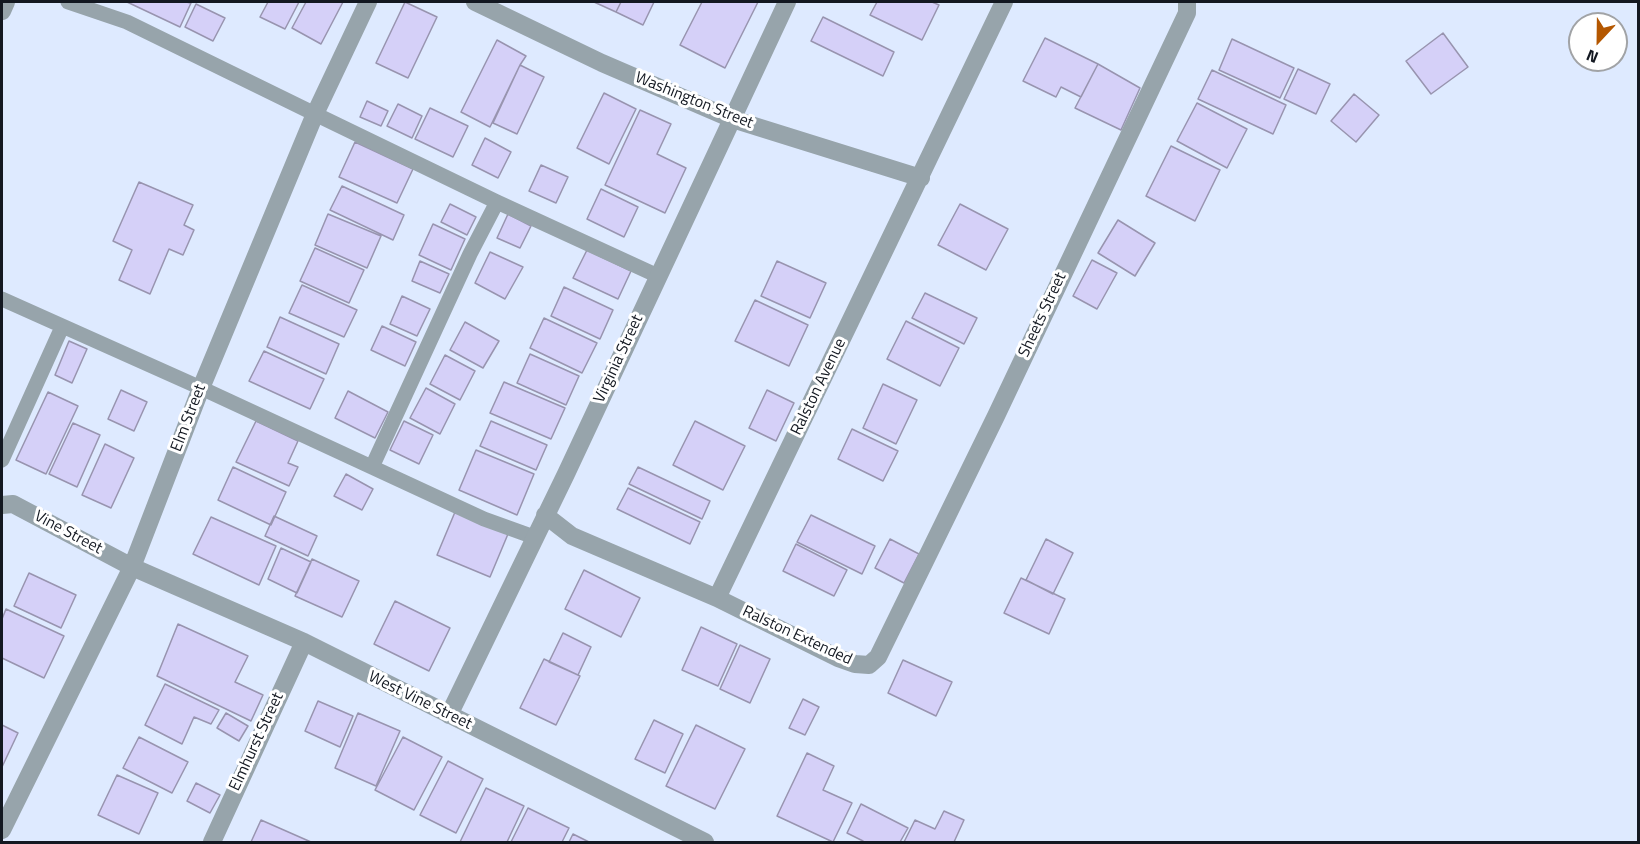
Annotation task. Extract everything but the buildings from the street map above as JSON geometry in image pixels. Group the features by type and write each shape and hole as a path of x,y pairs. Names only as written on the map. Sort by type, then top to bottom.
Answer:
{"street":[{"path":"2,11 6,2"},
{"name":"Elm Street","path":"2,830 132,567 201,388 315,114 368,2"},
{"name":"Washington Street","path":"475,2 602,63 732,119 921,178"},
{"name":"Virginia Street","path":"449,715 566,474 787,2"},
{"name":"Ralston Avenue","path":"717,598 1004,2"},
{"name":"Sheets Street","path":"892,626 996,416 1186,13 1187,2"},
{"name":"Vine Street","path":"2,505 13,504 132,567"},
{"path":"545,514 572,536 717,598"},
{"name":"West Vine Street","path":"132,567 304,642 705,843"},
{"name":"Ralston Extended","path":"717,598 838,658 855,664 868,665 878,657 892,626"},
{"name":"Elmhurst Street","path":"212,843 304,642"}],"lane":[{"path":"68,2 127,22 497,202 658,276"},
{"path":"372,467 470,254 497,202"},
{"path":"2,299 484,519 534,537"},
{"path":"2,460 62,327"}]}
